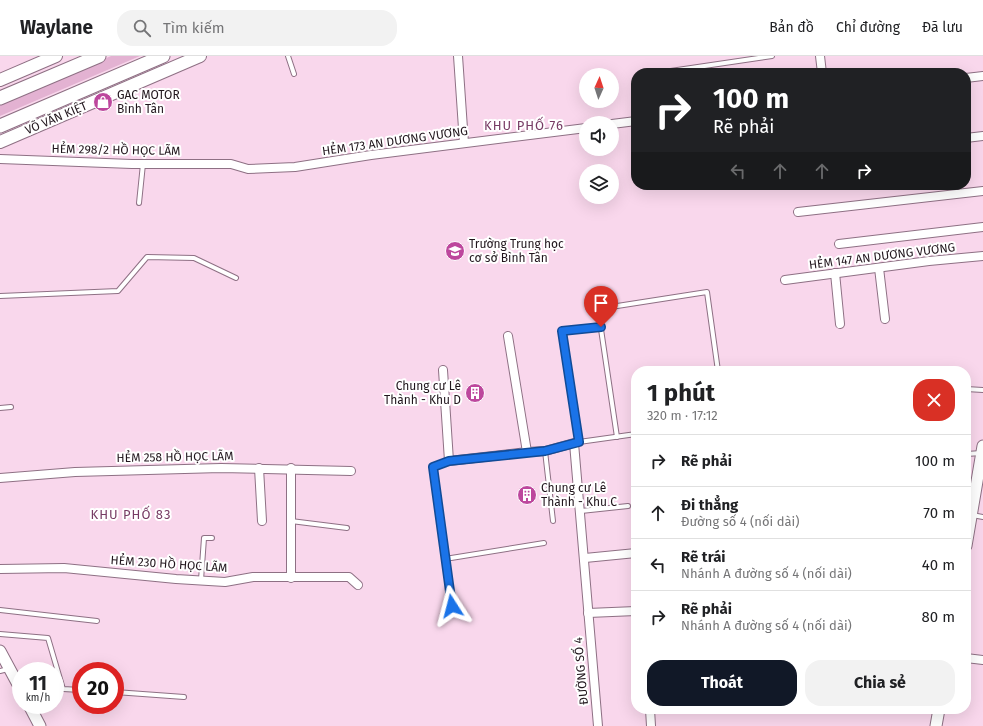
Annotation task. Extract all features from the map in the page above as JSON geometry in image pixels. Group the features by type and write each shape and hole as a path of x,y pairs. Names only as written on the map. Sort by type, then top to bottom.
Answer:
{"highway":[{"path":"0,98 99,56"},
{"name":"VÕ VĂN KIỆT","path":"0,126 163,56"}],"main road":[{"path":"0,80 56,56"},
{"name":"VÕ VĂN KIỆT","path":"0,142 200,56"},
{"path":"971,519 983,450"},
{"path":"0,651 5,670 12,679"},
{"path":"34,714 40,726"},
{"path":"936,726 938,714"}],"street":[{"path":"458,56 464,143"},
{"path":"820,56 821,68"},
{"path":"971,77 983,76"},
{"path":"619,123 631,122"},
{"name":"HẺM 173 AN DƯƠNG VƯƠNG","path":"231,164 248,169 295,167 371,155 579,129"},
{"path":"971,137 983,136"},
{"name":"HẺM 298/2 HỒ HỌC LÃM","path":"0,159 143,164 231,164"},
{"path":"798,212 983,191"},
{"path":"839,244 983,227"},
{"name":"HẺM 147 AN DƯƠNG VƯƠNG","path":"785,280 983,256"},
{"path":"878,268 885,319"},
{"path":"835,274 840,324"},
{"path":"508,336 527,452"},
{"path":"443,370 449,461 545,451 577,442"},
{"name":"ĐƯỜNG SỐ 4","path":"577,442 588,613 598,726"},
{"path":"259,468 262,522"},
{"name":"HẺM 258 HỒ HỌC LÃM","path":"0,478 75,472 259,468 351,471"},
{"path":"291,468 291,578"},
{"path":"585,558 631,553"},
{"name":"HẺM 230 HỒ HỌC LÃM","path":"0,569 64,568 176,579 225,582 253,577 349,577 358,585"},
{"path":"588,613 631,611"},
{"path":"971,659 983,660"},
{"path":"650,714 651,726"}],"lane":[{"path":"288,56 294,74"},
{"path":"691,68 772,56"},
{"path":"139,203 143,164"},
{"path":"0,296 118,291 147,257 194,258 236,278"},
{"path":"617,437 598,309 707,292 717,366"},
{"path":"601,327 562,331 577,442 631,435"},
{"path":"971,390 983,390"},
{"path":"0,408 11,407"},
{"path":"971,453 983,450"},
{"path":"545,451 553,521"},
{"path":"449,461 433,467 452,606"},
{"path":"581,511 628,506"},
{"path":"972,515 983,517"},
{"path":"291,521 347,528"},
{"path":"201,580 204,538 212,538"},
{"path":"446,559 544,543"},
{"path":"0,610 97,621"},
{"path":"0,634 48,638 55,662"},
{"path":"124,693 184,697"}],"shaded area":[{"path":"111,56 140,56 0,116 0,104"}],"place":[{"name":"GAC MOTOR Bình Tân","path":"103,102"},
{"name":"Trường Trung học cơ sở Bình Tân","path":"455,251"},
{"name":"Chung cư Lê Thành - Khu D","path":"475,393"},
{"name":"Chung cư Lê Thành - Khu C","path":"527,495"}],"district":[{"name":"KHU PHỐ 76","path":"524,125"},
{"name":"KHU PHỐ 83","path":"131,514"}],"route":[{"path":"452,606 433,467 449,461 545,451 579,442 562,331 601,327"}]}
